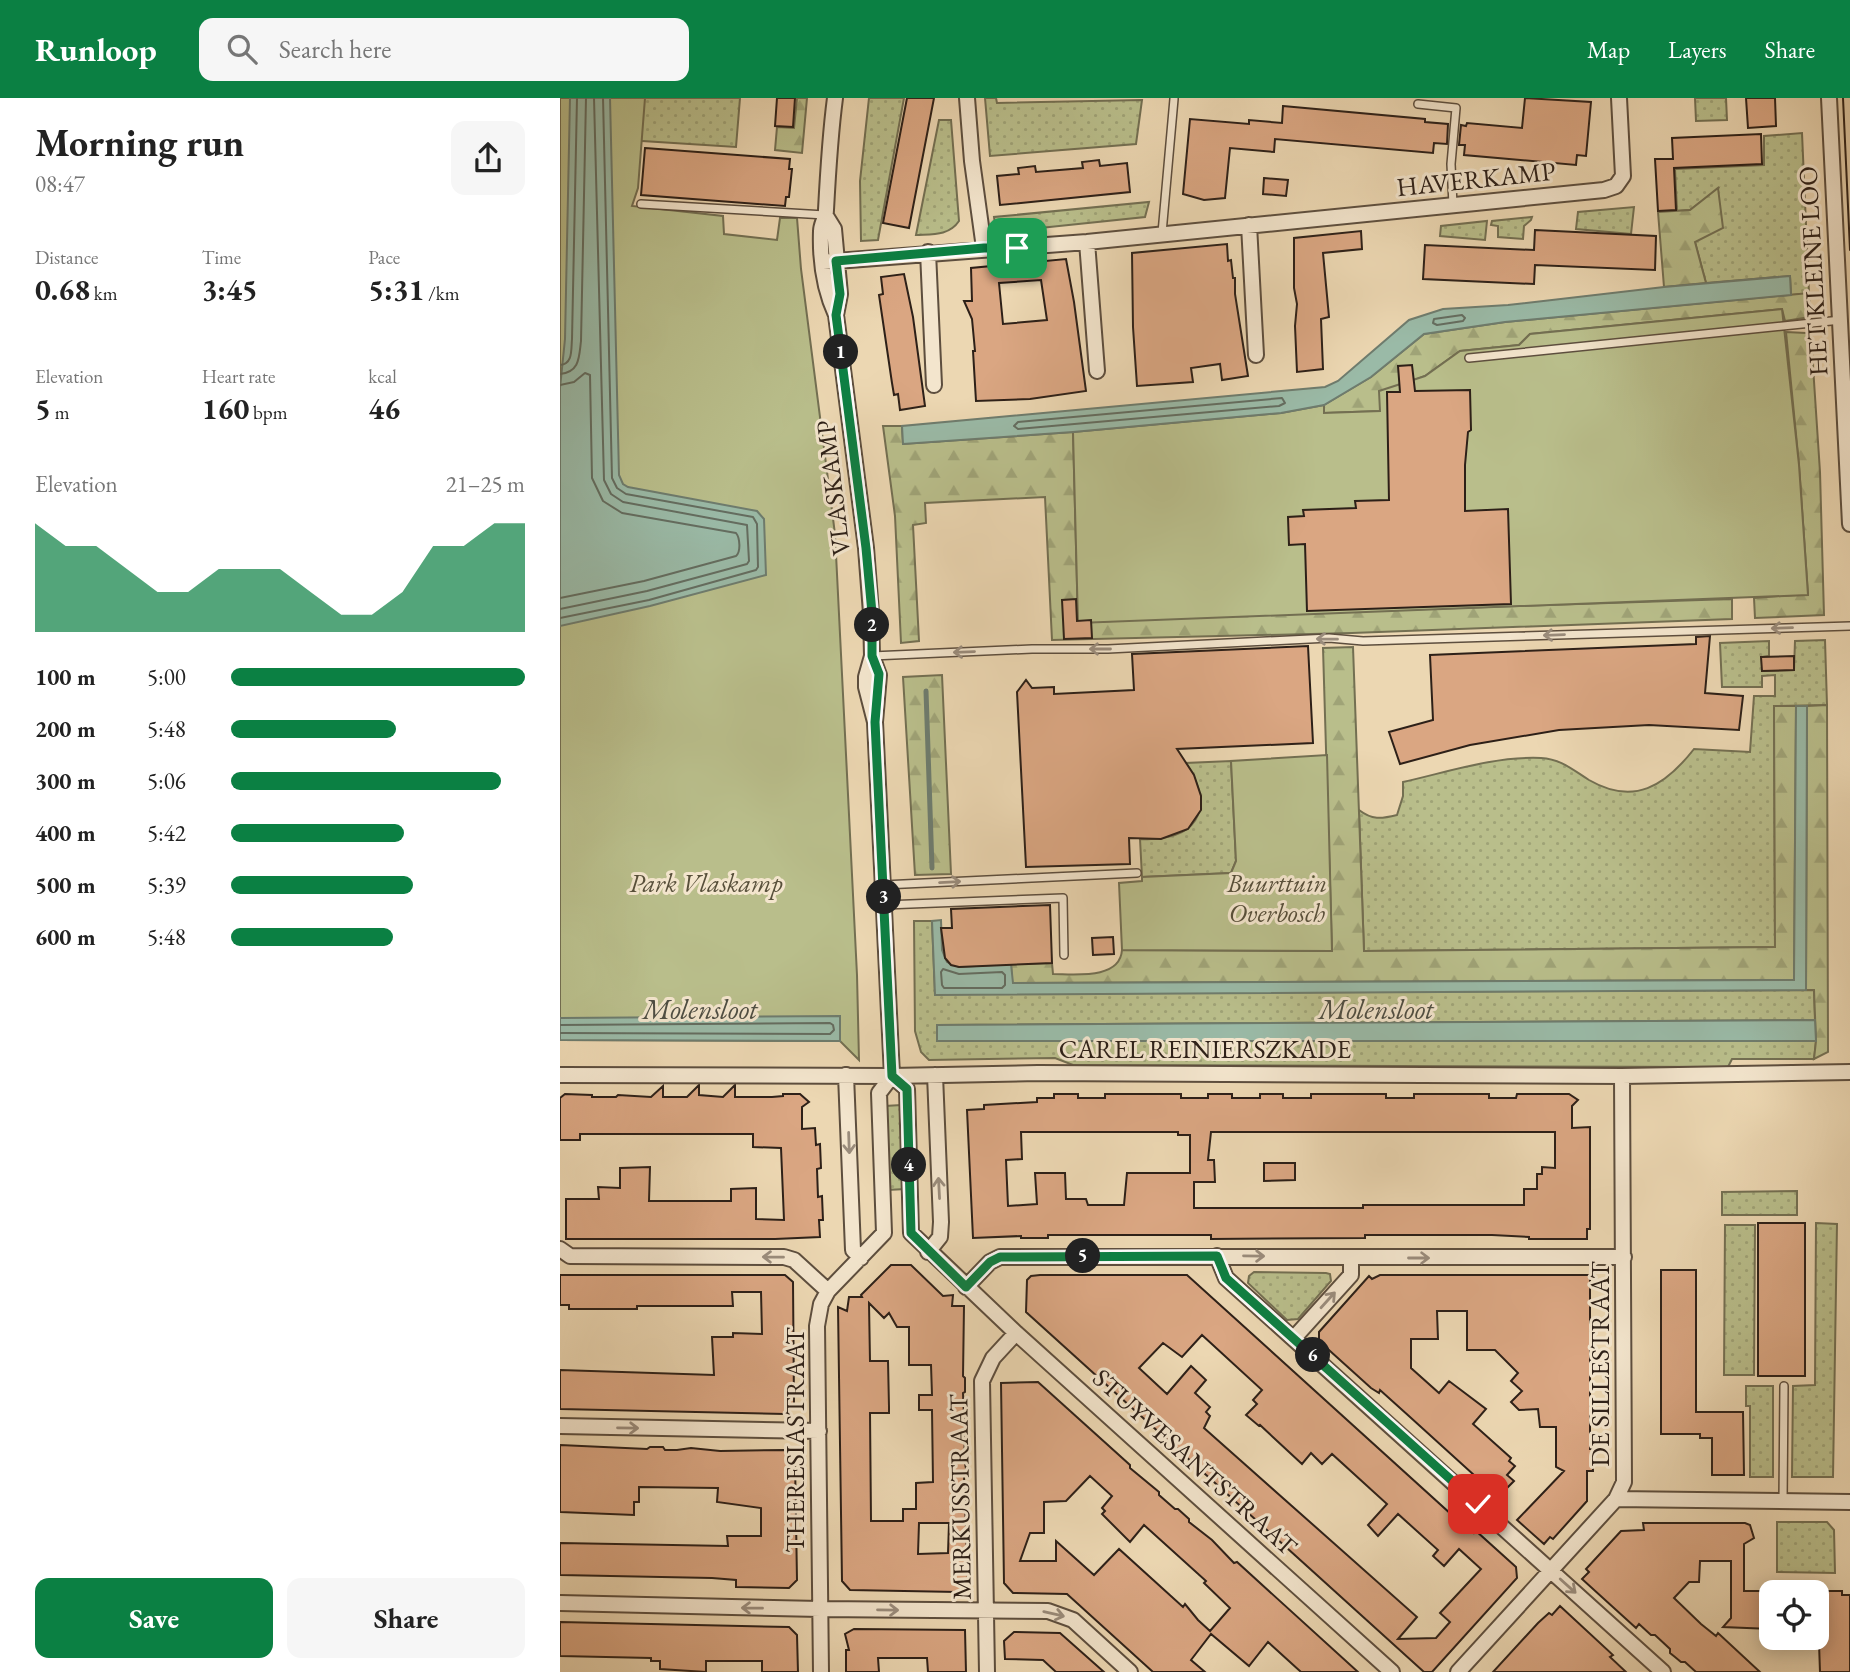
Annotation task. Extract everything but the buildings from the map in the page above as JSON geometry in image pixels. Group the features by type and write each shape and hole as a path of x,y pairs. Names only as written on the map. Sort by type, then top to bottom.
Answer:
{"street":[{"name":"VLASKAMP","path":"835,98 827,158 826,216 834,229 829,261 840,294 836,315 872,613 872,656 866,677 867,694 875,722 892,1076"},
{"path":"967,98 972,162 984,248"},
{"name":"HAVERKAMP","path":"829,261 1087,242 1604,190 1616,186 1623,176 1619,98"},
{"name":"HET KLEINE LOO","path":"1829,98 1840,185 1841,320 1850,524"},
{"path":"1249,225 1256,355"},
{"path":"1087,242 1097,372"},
{"path":"928,252 934,385"},
{"name":"CAREL REINIERSZKADE","path":"560,1075 892,1076 1038,1073 1622,1076 1850,1072"},
{"path":"846,1075 853,1250 861,1258"},
{"path":"929,1252 940,1237 941,1222 935,1075"},
{"path":"892,1076 907,1089 911,1233 884,1233 878,1093 892,1076"},
{"name":"DE SILLESTRAAT","path":"1458,1672 1616,1499 1625,1482 1622,1076"},
{"name":"THERESIASTRAAT","path":"821,1672 817,1326 821,1304 828,1291 884,1233"},
{"name":"STUYVESANTSTRAAT","path":"911,1233 1016,1333 1392,1672"},
{"path":"563,1254 784,1257 794,1259 828,1291"},
{"path":"1217,1256 1226,1278 1663,1672"},
{"path":"966,1287 990,1262 1000,1257 1624,1257"},
{"path":"1294,1338 1351,1275 1351,1258"},
{"name":"MERKUSSTRAAT","path":"987,1672 982,1381 993,1358 1016,1333"},
{"path":"560,1426 819,1431"},
{"path":"1616,1499 1850,1502"},
{"path":"560,1603 1048,1611 1073,1620 1130,1672"}],"lane":[{"path":"1162,233 1174,99"},
{"path":"1418,104 1434,102 1456,108 1451,164 1453,206"},
{"path":"641,204 826,216"},
{"path":"1469,358 1841,320"},
{"path":"872,656 1032,649 1108,649 1329,638 1363,641 1850,626"},
{"path":"883,885 1137,873"},
{"path":"885,905 1063,898 1064,955"},
{"path":"1783,1501 1784,1385"}],"green space":[{"name":"Park Vlaskamp","path":"560,98 645,98 638,188 632,206 723,216 724,234 777,240 780,218 797,218 801,269 835,534 859,1060 840,1041 560,1040"},
{"path":"630,98 740,98 736,147 627,140"},
{"path":"797,98 807,98 802,153 775,150 777,127 794,128"},
{"path":"869,98 904,98 878,240 861,241 860,181"},
{"path":"985,98 996,98 997,103 1142,100 1136,144 990,156"},
{"path":"1695,98 1726,98 1727,120 1696,121"},
{"path":"939,120 951,120 959,221 945,232 916,235"},
{"path":"1802,133 1809,293 1791,295 1790,276 1706,283 1695,242 1718,189 1690,210 1677,211 1675,169 1764,165 1764,136"},
{"path":"1718,188 1723,228 1695,242 1706,283 1664,287 1658,212 1690,210"},
{"path":"1149,202 1145,217 1011,231 1001,229 995,224 994,217"},
{"path":"1634,207 1631,234 1576,229 1578,212"},
{"path":"1532,217 1524,226 1523,239 1498,237 1498,226 1491,225 1492,221"},
{"path":"1487,221 1485,240 1440,236 1441,226"},
{"path":"1809,293 1810,317 1785,321 1782,309 1530,334 1519,345 1460,351 1425,376 1404,384 1381,411 1323,413 1324,405 1371,377 1424,334 1505,322"},
{"path":"1782,309 1799,465 1808,595 1078,623 1073,432 1281,413 1324,405 1324,413 1380,411 1379,391 1425,376 1460,351 1519,345 1530,334"},
{"path":"1786,332 1806,333 1811,336 1820,472 1824,615 1755,618 1754,598 1808,594"},
{"path":"883,426 902,426 903,444 1073,432 1078,623 1183,617 1732,599 1732,619 1352,633 1052,640 1045,497 925,503 926,523 913,525 919,641 901,643 895,516"},
{"path":"1825,640 1827,705 1774,706 1775,947 1364,951 1359,810 1377,818 1397,815 1403,796 1403,782 1489,762 1523,758 1555,760 1605,788 1634,791 1660,782 1694,749 1750,752 1754,696 1775,696 1775,675 1762,676 1762,687 1722,687 1720,643 1769,641 1769,656 1762,657 1762,671 1794,670 1795,641"},
{"path":"1353,647 1364,951 1775,947 1774,706 1796,706 1794,980 1012,983 1011,964 1052,963 1053,974 1095,973 1113,966 1119,960 1122,950 1332,951 1323,648"},
{"path":"942,675 951,874 915,875 903,677"},
{"path":"1827,705 1828,1052 1814,1059 1814,990 1806,990 1807,706"},
{"name":"Buurttuin Overbosch","path":"1327,755 1332,951 1122,950 1119,883 1142,881 1142,877 1231,873 1236,861 1231,761"},
{"path":"1231,761 1236,861 1231,873 1142,877 1140,839 1159,839 1187,829 1200,809 1200,796 1186,763"},
{"path":"914,921 932,921 935,994 1814,990 1815,1020 938,1025 937,1041 1816,1041 1814,1059 1732,1059 1728,1067 1073,1065 1055,1058 929,1060 921,1052 915,1031"},
{"path":"901,1105 905,1189 888,1190 885,1106"},
{"path":"1797,1191 1797,1215 1722,1215 1722,1192"},
{"path":"1816,1223 1837,1224 1833,1477 1792,1477 1793,1386 1815,1385"},
{"path":"1725,1225 1755,1225 1754,1375 1724,1375"},
{"path":"1254,1272 1326,1273 1330,1274 1331,1281 1298,1319 1287,1320 1248,1283 1249,1276"},
{"path":"1746,1386 1773,1386 1773,1477 1750,1477 1750,1406 1746,1406"},
{"path":"1777,1522 1827,1522 1834,1530 1835,1573 1777,1572"}],"water":[{"path":"570,98 610,98 619,475 623,484 628,487 757,511 764,519 766,575 650,606 560,626 560,388 565,339"},
{"path":"1790,276 1791,295 1505,322 1424,334 1371,377 1324,405 1281,413 903,444 902,426 1325,387 1338,381 1409,320 1443,309 1508,305"},
{"path":"1796,706 1807,706 1806,990 935,995 932,921 941,920 942,950 947,962 959,967 1011,964 1013,983 1794,980"},
{"path":"840,1016 840,1041 560,1040 560,1018"},
{"path":"1815,1020 1816,1041 937,1041 937,1025"}],"waterway":[{"path":"926,691 932,868"}],"tram line":[{"path":"1843,98 1850,250"}],"route":[{"path":"1017,248 984,248 836,261 840,294 836,315 866,548 872,613 872,656 879,674 875,722 892,1076 907,1089 911,1233 966,1287 990,1262 1000,1257 1217,1256 1226,1278 1478,1504"}],"water label":[{"name":"Molensloot","path":"700,1009"},
{"name":"Molensloot","path":"1376,1009"}]}
